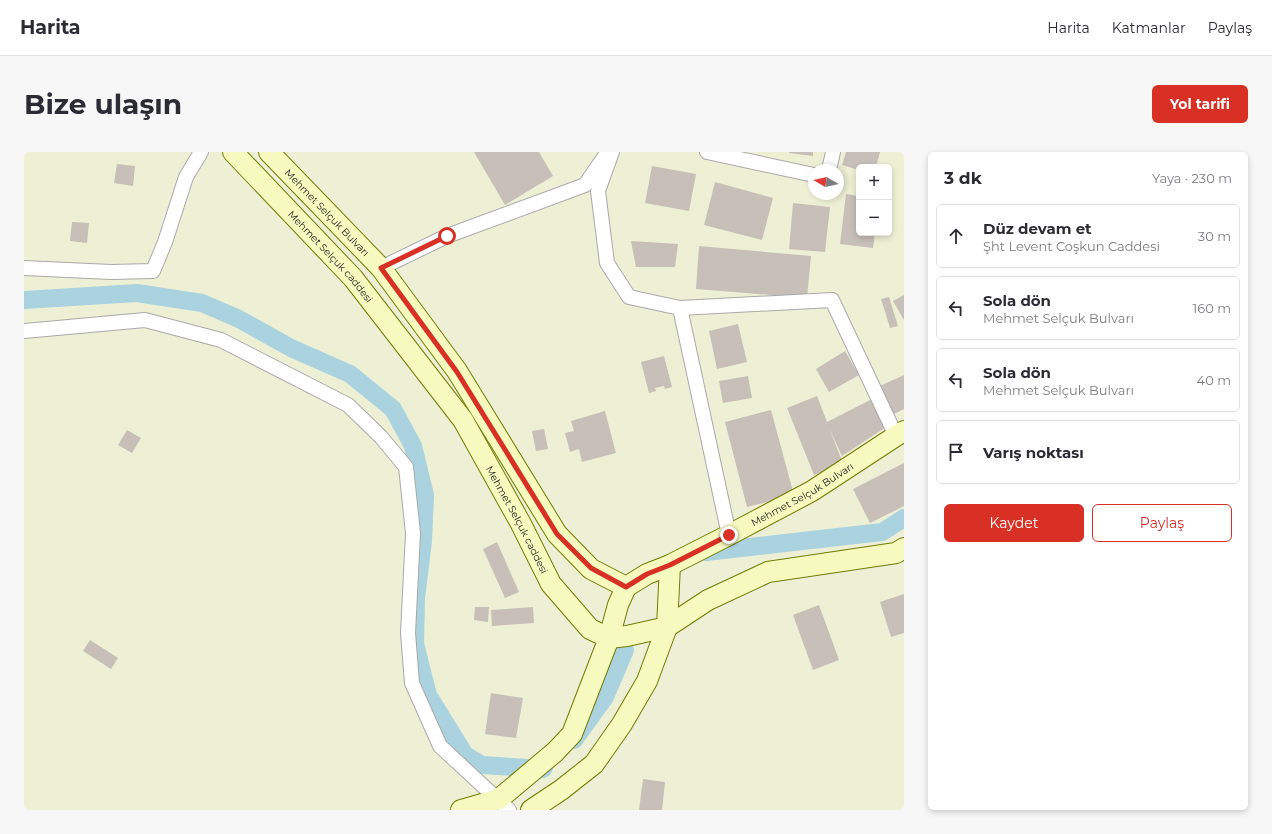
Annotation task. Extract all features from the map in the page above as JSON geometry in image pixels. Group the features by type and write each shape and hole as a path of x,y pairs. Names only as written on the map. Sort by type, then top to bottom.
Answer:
{"main road":[{"name":"Mehmet Selçuk caddesi","path":"234,152 352,278 463,420 521,524 551,584 590,629 609,638"},
{"name":"Mehmet Selçuk Bulvarı","path":"269,152 381,268 457,372 557,534 591,568 626,587 647,574 670,565 812,491 900,434"},
{"path":"609,638 627,636 667,627 708,600 768,572 896,553 904,548"},
{"path":"531,810 561,790 594,764 622,724 647,681 667,627 670,565"},
{"path":"461,810 504,805 572,734 609,638 618,605 626,587"}],"street":[{"path":"24,268 111,272 153,271 165,242 186,177 201,152"},
{"path":"381,268 447,236 585,185 608,152"},
{"path":"612,152 598,191 607,263 629,297 680,308 832,300 900,434"},
{"path":"707,152 808,174"},
{"path":"830,164 833,152"},
{"path":"680,308 729,535"},
{"path":"24,331 145,320 221,340 348,405 381,437 406,467 413,533 408,633 412,683 440,746 504,805"}],"green space":[{"path":"24,152 904,152 904,810 24,810"}],"building":[{"path":"474,152 539,152 553,176 505,205"},
{"path":"813,152 813,156 789,153"},
{"path":"846,152 880,152 877,164 856,164 856,169 842,164"},
{"path":"117,164 135,166 133,186 114,183"},
{"path":"652,166 696,174 689,211 645,203"},
{"path":"715,182 773,198 762,240 704,225"},
{"path":"846,194 856,196 856,236 875,236 873,248 840,244"},
{"path":"793,203 830,207 825,252 789,249"},
{"path":"72,222 89,223 87,243 70,241"},
{"path":"631,241 678,244 675,267 636,267"},
{"path":"699,246 811,256 807,298 696,289"},
{"path":"904,295 904,320 893,301"},
{"path":"889,297 898,326 890,328 881,299"},
{"path":"738,324 747,362 717,369 709,331"},
{"path":"845,351 859,375 829,392 816,369"},
{"path":"664,356 672,387 665,389 664,386 655,388 656,391 649,393 641,362"},
{"path":"904,375 904,409 894,414 880,386"},
{"path":"748,376 752,398 723,403 719,381"},
{"path":"817,396 827,422 874,398 889,425 842,456 829,428 843,463 814,475 787,408"},
{"path":"771,410 794,495 747,507 725,422"},
{"path":"605,411 616,453 582,462 579,449 570,452 565,433 574,431 571,421"},
{"path":"544,429 548,449 536,451 532,431"},
{"path":"127,430 141,438 132,453 118,445"},
{"path":"904,463 904,506 870,523 853,489"},
{"path":"497,542 519,592 505,598 483,549"},
{"path":"904,594 904,633 891,637 880,602"},
{"path":"819,605 839,660 813,670 793,615"},
{"path":"475,607 489,607 488,622 474,620"},
{"path":"533,607 534,623 492,626 491,610"},
{"path":"90,640 118,658 111,669 83,651"},
{"path":"491,693 523,698 516,738 485,734"},
{"path":"643,779 665,782 662,810 639,810"}],"waterway":[{"path":"24,300 137,293 202,303 239,319 291,348 350,374 393,409 413,446 425,495 423,541 416,598 415,644 428,695 465,755 482,765 544,768"},
{"path":"706,552 882,532 904,518"},
{"path":"574,740 605,697 625,650"}],"route":[{"path":"447,236 381,268 457,372 557,534 591,568 626,587 647,574 670,565 729,535"}]}
